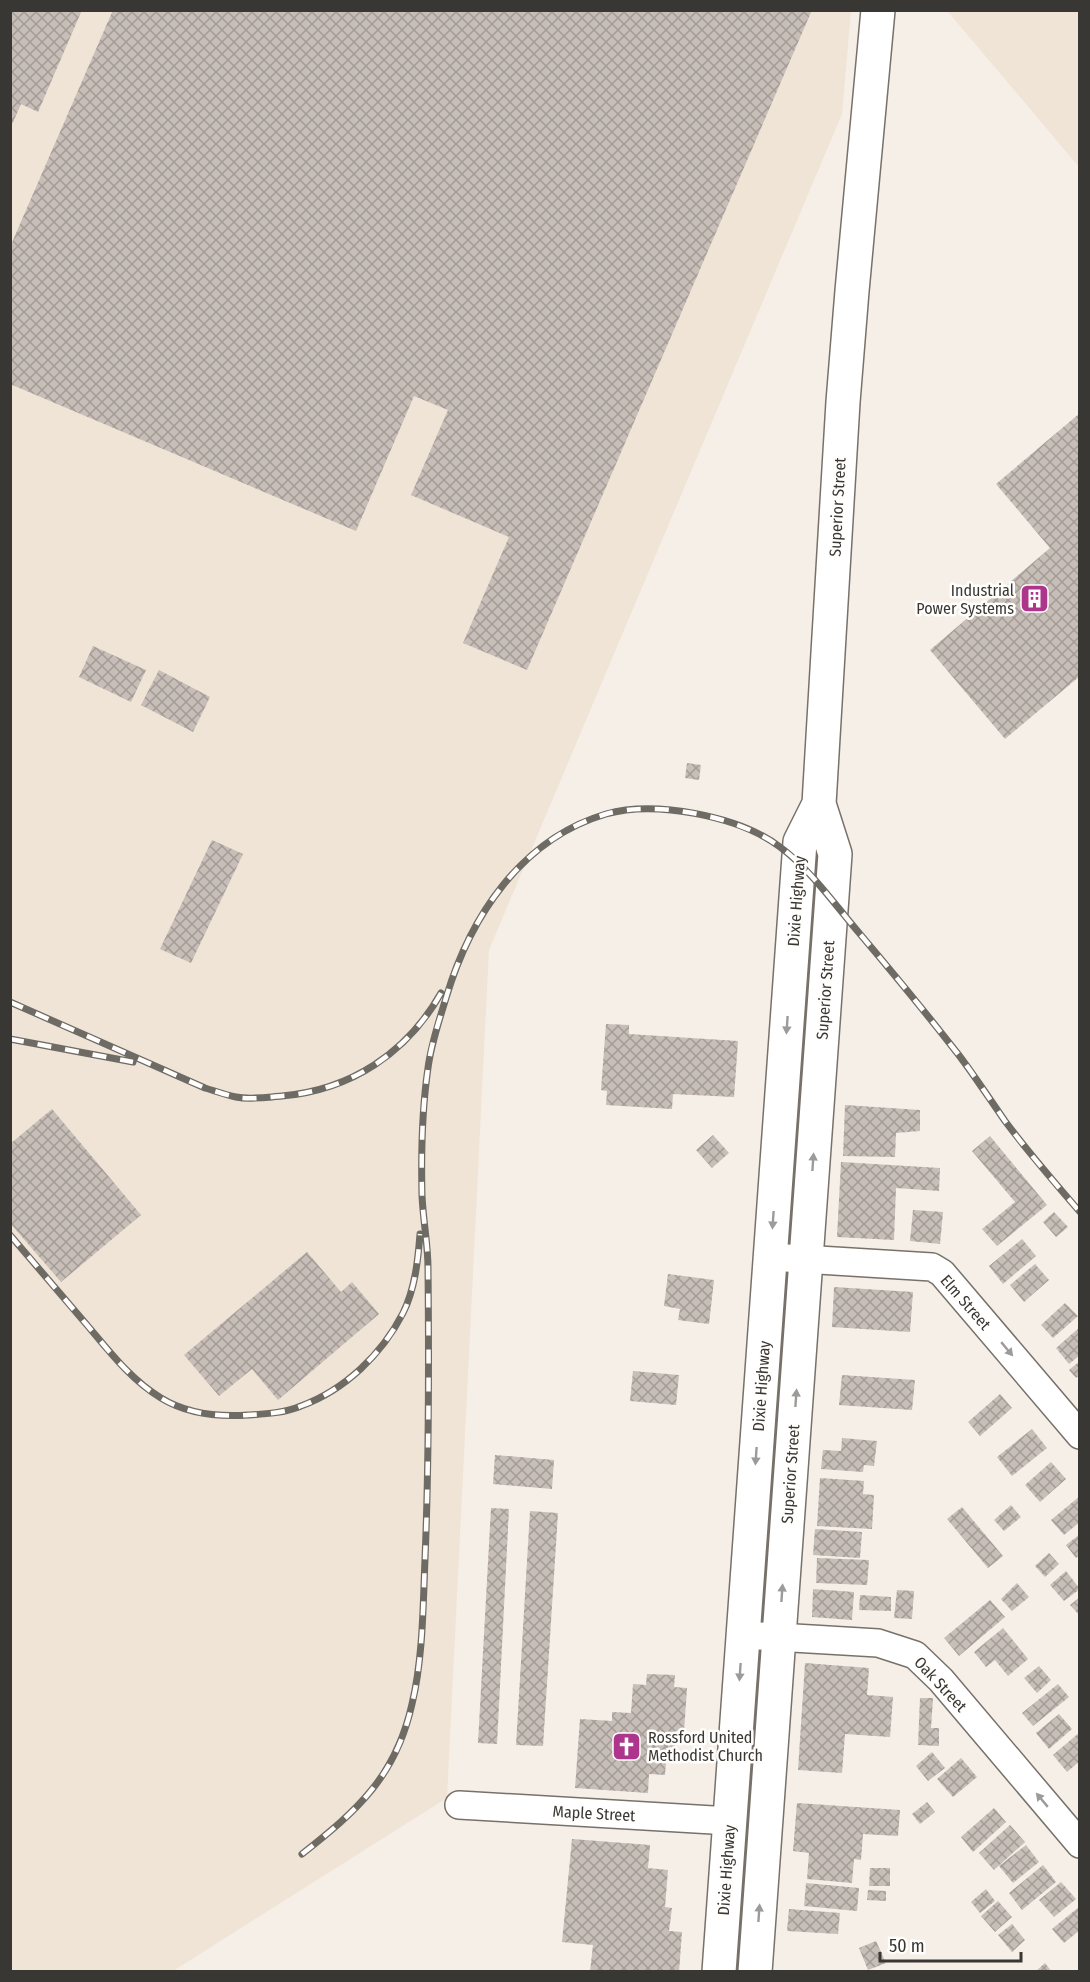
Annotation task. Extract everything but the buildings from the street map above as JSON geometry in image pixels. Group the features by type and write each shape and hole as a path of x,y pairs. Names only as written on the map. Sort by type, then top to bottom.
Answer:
{"main road":[{"name":"Superior Street","path":"755,1971 835,854 819,804 844,391 878,10"},
{"name":"Dixie Highway","path":"719,1971 800,842 819,804"},
{"path":"790,980 826,984"}],"street":[{"name":"Elm Street","path":"770,1257 932,1267 942,1273 1080,1435"},
{"name":"Oak Street","path":"743,1635 878,1643 915,1654 941,1680 1080,1845"},
{"name":"Maple Street","path":"459,1805 730,1821"}],"shaded area":[{"path":"11,11 851,11 842,114 489,950 447,1798 173,1971 11,1972"},
{"path":"944,11 1079,11 1079,167 949,13"}],"railway":[{"path":"302,1854 341,1822 372,1790 396,1752 412,1704 422,1632 427,1486 428,1268 422,1164 423,1115 428,1068 433,1041 446,998 469,939 503,885 524,862 549,842 576,826 606,814 626,810 672,810 696,814 720,819 763,836 791,856 822,888 934,1023 1014,1133 1080,1212"},
{"path":"10,1002 205,1088 236,1097 253,1098 307,1092 354,1077 375,1065 412,1034 441,993"},
{"path":"10,1039 133,1062"},
{"path":"10,1235 112,1355 150,1391 181,1408 214,1415 237,1416 275,1413 295,1408 333,1390 361,1369 384,1343 407,1304 415,1274 420,1234"}],"place":[{"name":"Industrial Power Systems","path":"1035,599"},
{"name":"Rossford United Methodist Church","path":"627,1746"}]}
